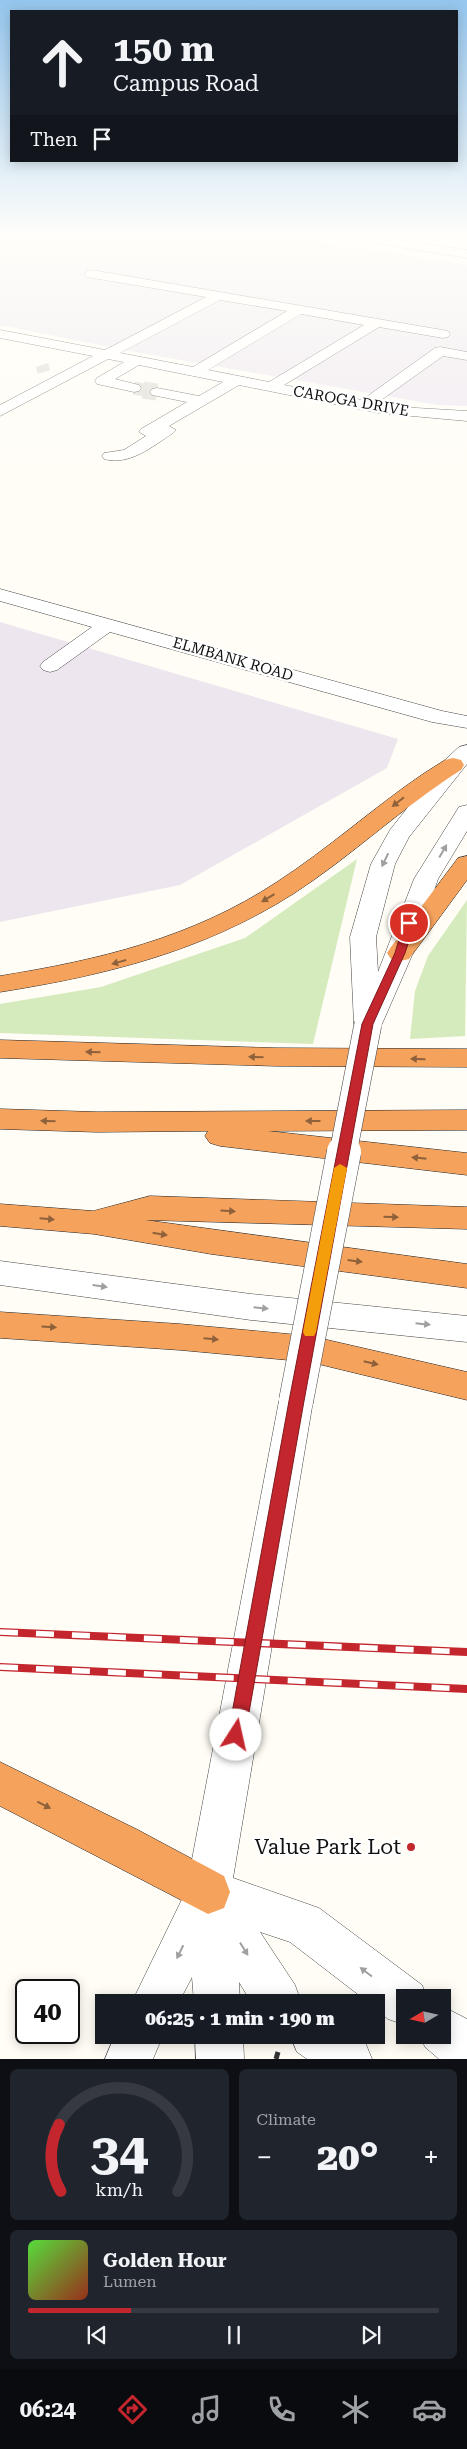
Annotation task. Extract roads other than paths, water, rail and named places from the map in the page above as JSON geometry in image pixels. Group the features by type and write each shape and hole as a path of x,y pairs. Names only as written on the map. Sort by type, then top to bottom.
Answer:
{"highway":[{"path":"0,984 108,965 195,937 229,922 312,869 425,782 460,759"},
{"path":"400,953 467,863"},
{"path":"0,1049 276,1058 467,1058"},
{"path":"0,1119 97,1122 467,1120"},
{"path":"97,1122 467,1164"},
{"path":"94,1223 150,1207 383,1217 467,1218"},
{"path":"0,1215 94,1223 211,1242 467,1276"},
{"path":"0,1325 180,1337 310,1349 467,1386"},
{"path":"0,1783 123,1845 208,1892"}],"street":[{"path":"0,411 154,331"},
{"path":"195,372 263,331"},
{"path":"271,387 363,331"},
{"path":"423,331 443,334"},
{"name":"CAROGA DRIVE","path":"0,334 365,405 416,413 467,416"},
{"path":"104,338 150,347"},
{"path":"47,357 70,348"},
{"path":"365,405 440,351 467,356"},
{"path":"197,356 235,363"},
{"path":"134,388 102,381 137,361"},
{"path":"273,370 310,377"},
{"path":"44,372 60,380"},
{"path":"147,432 170,423 190,412 196,405 237,380"},
{"path":"157,392 196,405"},
{"path":"110,456 128,454 145,445 170,423"},
{"name":"ELMBANK ROAD","path":"0,595 440,717 467,722"},
{"path":"0,617 23,601"},
{"path":"50,666 107,625"},
{"path":"368,1024 363,937 383,864 398,835 460,759"},
{"path":"216,1994 208,1892 296,1401 368,1024 400,953 426,879 467,812"},
{"path":"0,1273 251,1307 467,1329"},
{"path":"208,1892 303,1924 396,1995"},
{"path":"159,1994 208,1892"},
{"path":"208,1892 273,1994"},
{"path":"451,2036 467,2056"},
{"path":"129,2059 135,2044"},
{"path":"219,2044 220,2059"},
{"path":"327,2044 348,2059"}],"tunnel":[{"path":"42,365 44,372"},
{"path":"134,388 150,391"},
{"path":"143,390 150,391"},
{"path":"150,391 157,392"}],"railway":[{"path":"0,1632 467,1652"},
{"path":"0,1667 467,1689"}],"place":[{"name":"Value Park Lot","path":"411,1847"}]}
